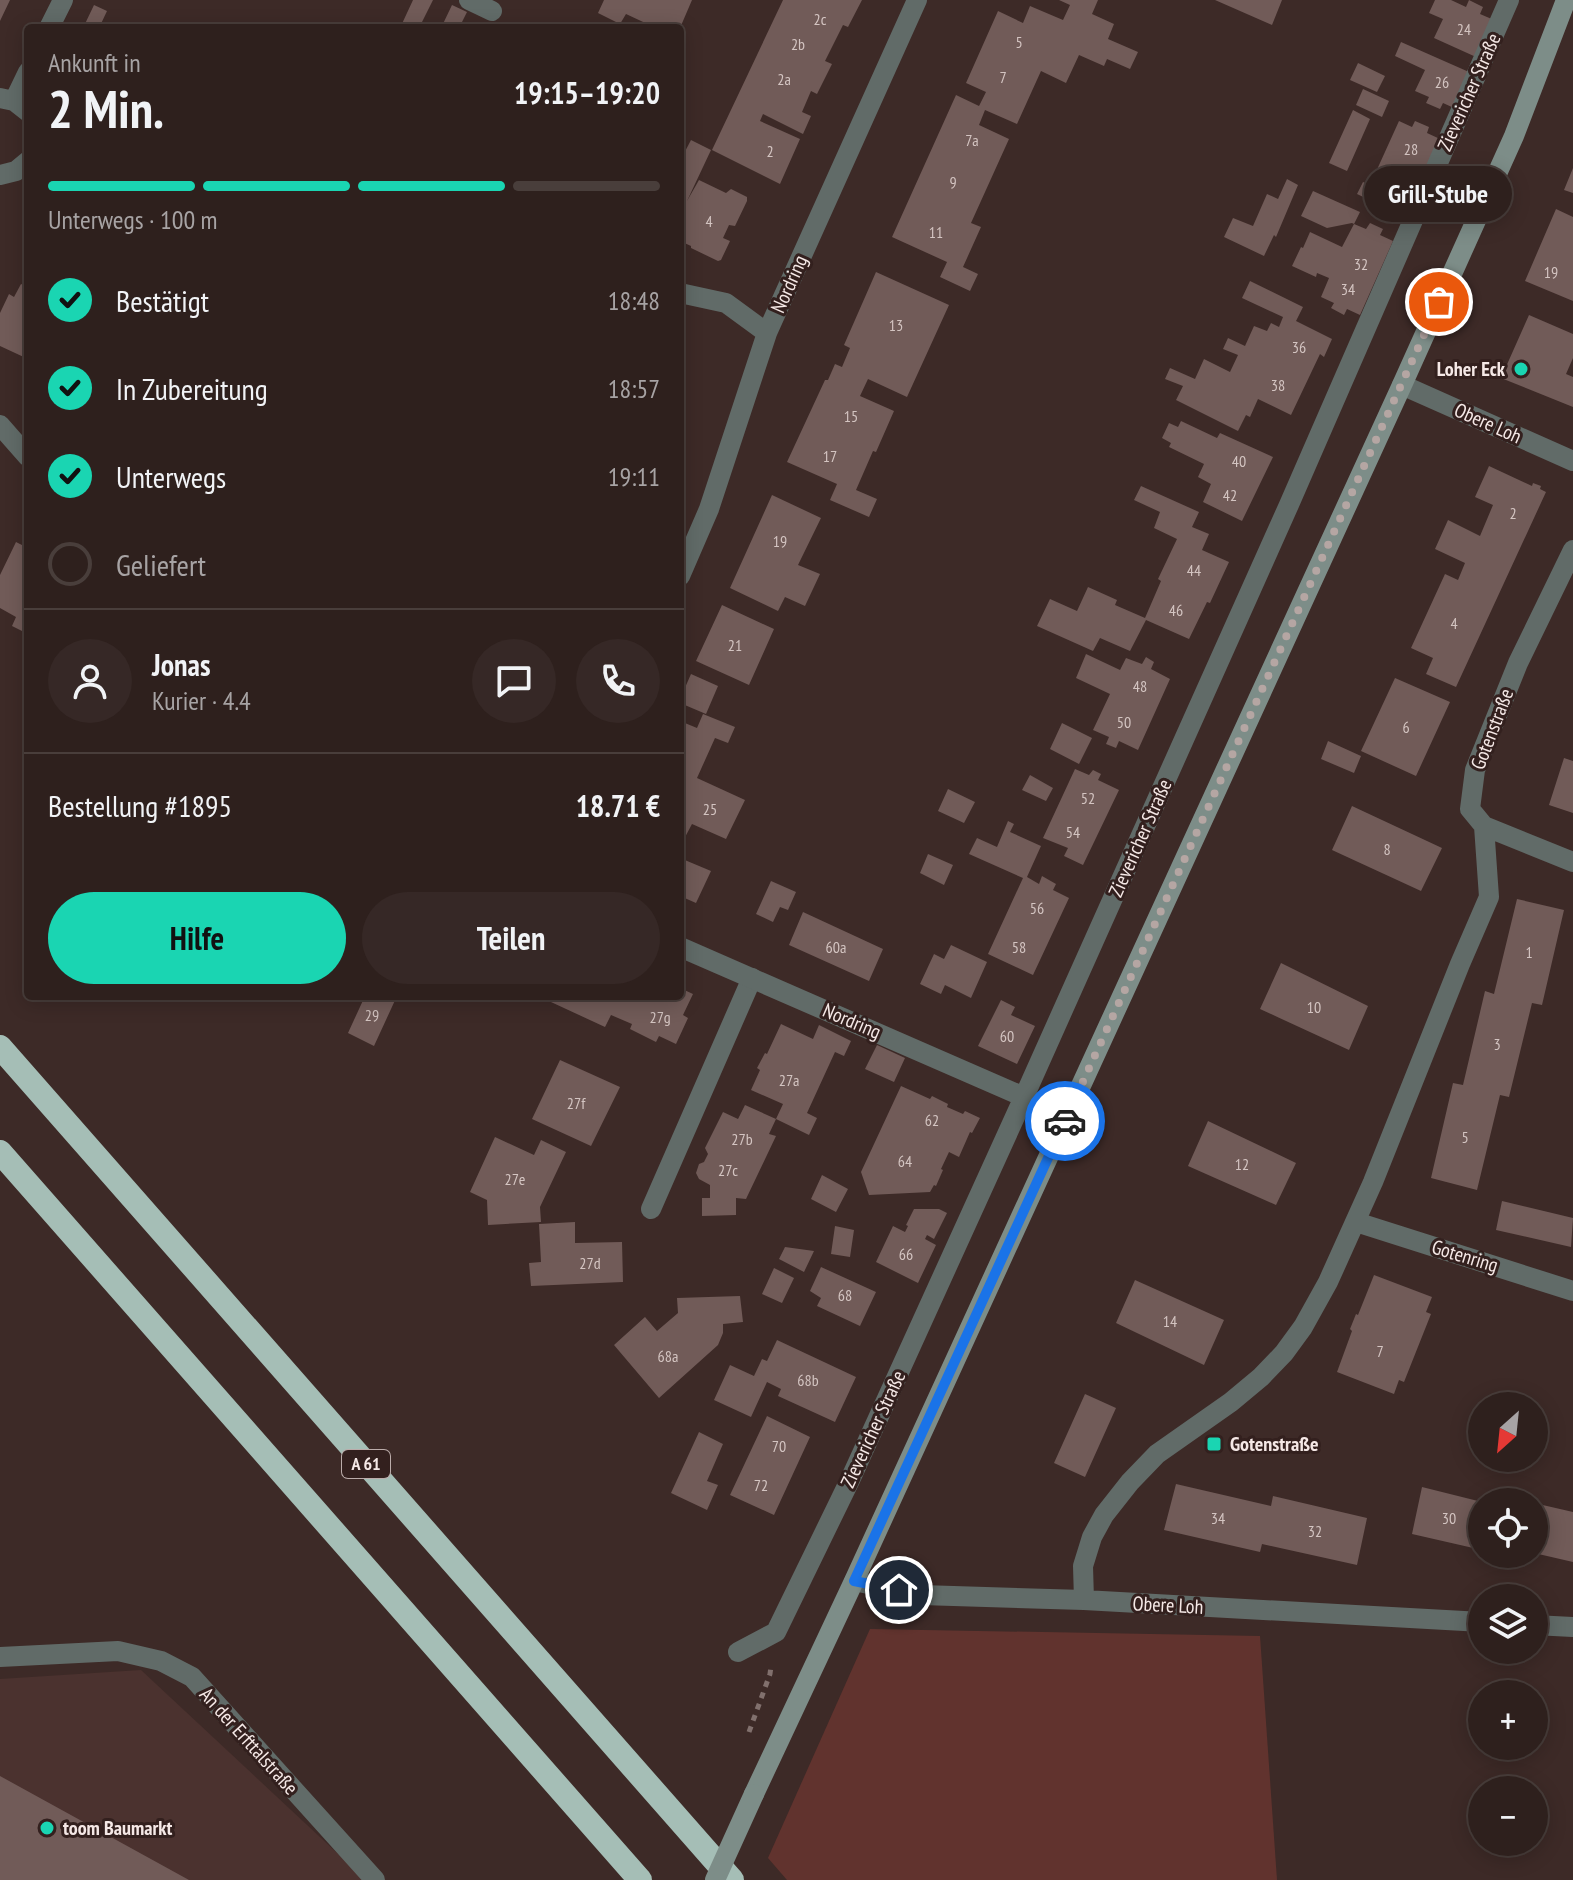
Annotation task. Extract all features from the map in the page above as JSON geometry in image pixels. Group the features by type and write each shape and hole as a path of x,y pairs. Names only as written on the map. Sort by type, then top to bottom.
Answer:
{"highway":[{"name":"A 61","path":"0,1047 732,1880"},
{"path":"0,1152 640,1880"}],"street":[{"path":"51,24 63,0"},
{"path":"469,0 492,11"},
{"name":"Nordring","path":"684,567 709,509 767,333 917,0"},
{"name":"Zievericher Straße","path":"776,1632 850,1480 1024,1097 1288,507 1509,0"},
{"path":"715,1880 1402,385 1514,136 1566,0"},
{"path":"14,104 24,81"},
{"path":"0,175 16,171 24,164"},
{"path":"684,294 726,303 767,333"},
{"name":"Obere Loh","path":"1402,385 1573,461"},
{"path":"0,425 24,452"},
{"name":"Gotenstraße","path":"1084,1600 1083,1566 1092,1537 1104,1515 1157,1454 1231,1402 1284,1353 1322,1294 1356,1222 1489,897 1484,826 1470,809 1475,770 1518,663 1573,550"},
{"path":"1484,826 1573,862"},
{"name":"Nordring","path":"684,949 1024,1097"},
{"path":"651,1209 752,978"},
{"name":"Gotenring","path":"1356,1222 1573,1291"},
{"name":"Obere Loh","path":"854,1581 921,1595 1084,1600 1468,1621"},
{"path":"1548,1626 1573,1627"},
{"path":"738,1652 776,1632"},
{"name":"An der Erfttalstraße","path":"0,1657 118,1651 161,1661 192,1677 375,1880"}],"path":[{"path":"744,1745 770,1674 776,1632"}],"shaded area":[{"path":"870,1629 1260,1636 1277,1880 787,1880 768,1858"},
{"path":"141,1670 366,1880 0,1880 0,1679"}],"building":[{"path":"0,0 10,0 0,21"},
{"path":"413,0 433,0 421,24 402,24"},
{"path":"604,0 692,0 682,24 647,24 626,14 620,24 598,13"},
{"path":"783,0 862,0 848,27 843,25 825,61 832,64 817,94 811,91 802,112 811,116 803,134 763,114 760,121 800,139 780,184 712,150"},
{"path":"1059,0 1098,0 1092,14 1114,24 1108,39 1138,52 1130,69 1107,59 1104,66 1079,55 1066,83 1041,71 1017,124 985,110 979,125 1009,139 971,223 981,227 963,267 978,274 970,291 940,277 947,262 892,237 956,95 979,106 986,92 966,83 998,11 1023,23 1030,6 1063,20 1070,5"},
{"path":"1215,0 1282,0 1272,25"},
{"path":"1435,0 1451,0 1466,7 1469,0 1483,7 1480,14 1494,20 1476,57 1434,38 1443,19 1429,13"},
{"path":"94,5 107,11 101,24 85,24"},
{"path":"452,5 467,12 461,24 443,24"},
{"path":"1401,42 1469,72 1454,108 1443,103 1440,109 1426,103 1429,97 1415,91 1425,70 1395,56"},
{"path":"1358,63 1385,76 1377,92 1350,80"},
{"path":"1363,89 1389,101 1382,117 1356,105"},
{"path":"1353,110 1370,119 1347,171 1329,163"},
{"path":"1399,121 1412,127 1415,121 1429,127 1427,133 1440,139 1405,215 1392,209 1389,215 1376,209 1378,204 1357,194 1363,182 1370,185"},
{"path":"691,140 711,150 687,201 699,180 726,193 731,189 747,197 735,226 729,225 723,238 730,241 718,261 684,243 684,153"},
{"path":"1573,168 1573,193 1564,190"},
{"path":"1287,179 1298,185 1276,237 1274,235 1264,256 1224,237 1233,218 1253,226 1267,194 1278,199"},
{"path":"1313,191 1360,212 1354,224 1327,228 1301,216"},
{"path":"1556,209 1573,217 1573,301 1525,281"},
{"path":"1370,223 1383,229 1380,235 1393,241 1360,315 1347,309 1344,315 1331,308 1334,303 1321,297 1329,278 1317,273 1316,277 1292,266 1310,232 1342,247 1354,224 1366,229"},
{"path":"876,272 949,305 907,397 868,379 860,396 894,411 856,490 877,499 869,517 830,500 837,484 787,462 825,380 828,380 835,364 842,367 850,348 844,345"},
{"path":"1250,281 1303,307 1296,321 1332,339 1324,357 1320,354 1291,415 1258,399 1250,417 1246,415 1238,431 1176,400 1183,386 1165,379 1170,368 1195,379 1204,359 1230,372 1238,355 1223,349 1228,338 1245,346 1254,326 1267,331 1271,323 1279,327 1283,317 1242,298"},
{"path":"21,284 24,285 24,357 0,346 0,313 9,294 14,297"},
{"path":"1529,315 1573,334 1573,358 1566,374 1573,377 1573,407 1501,378"},
{"path":"1181,421 1217,438 1220,433 1273,457 1242,521 1203,502 1211,484 1198,477 1204,464 1169,447 1171,443 1162,438 1169,423 1178,427"},
{"path":"1489,466 1532,486 1533,483 1541,486 1540,489 1546,492 1456,687 1426,674 1433,658 1411,648 1445,574 1458,580 1465,563 1435,549 1448,520 1480,536 1493,505 1475,497"},
{"path":"1141,486 1199,512 1192,527 1209,534 1202,550 1229,562 1189,639 1146,620 1130,651 1100,638 1093,651 1037,626 1050,599 1077,611 1088,587 1117,600 1115,605 1145,618 1161,581 1158,579 1177,539 1154,528 1160,512 1134,500"},
{"path":"772,495 821,518 798,565 820,574 805,606 785,597 778,611 730,588"},
{"path":"16,542 24,546 24,632 12,626 16,617 0,608 0,575"},
{"path":"722,605 774,629 749,685 696,661"},
{"path":"1086,654 1120,670 1126,658 1142,664 1146,657 1154,662 1151,669 1170,679 1138,750 1119,741 1116,748 1106,744 1109,737 1093,730 1110,694 1076,678"},
{"path":"691,674 718,686 706,714 684,705 684,690"},
{"path":"1395,678 1450,702 1416,776 1361,751"},
{"path":"703,714 735,727 728,743 715,738 697,778 745,800 726,839 692,824 684,839 684,723 697,728"},
{"path":"1062,723 1092,738 1079,764 1050,749"},
{"path":"1328,741 1361,756 1354,773 1321,759"},
{"path":"1564,758 1573,761 1573,813 1549,805"},
{"path":"1075,769 1089,775 1093,770 1101,774 1098,780 1119,790 1083,865 1064,856 1068,848 1043,838"},
{"path":"1030,775 1053,788 1046,801 1022,790"},
{"path":"948,789 975,802 964,823 938,811"},
{"path":"1352,806 1442,848 1421,891 1332,850"},
{"path":"1008,821 1014,824 1010,832 1041,846 1027,877 1039,884 1042,876 1056,884 1053,890 1069,898 1033,975 988,954 1023,878 969,854 977,838 997,847"},
{"path":"928,854 953,865 944,885 920,873"},
{"path":"684,860 711,871 696,903 684,898"},
{"path":"771,881 796,892 788,910 780,907 773,922 756,914"},
{"path":"1517,899 1564,910 1542,1005 1532,1003 1509,1097 1500,1095 1477,1190 1431,1178 1453,1083 1463,1085 1485,991 1494,994"},
{"path":"803,912 883,949 869,981 789,945"},
{"path":"951,945 987,962 971,998 945,985 941,994 920,984 934,954 944,959"},
{"path":"1281,963 1368,1006 1349,1050 1260,1009"},
{"path":"684,990 693,994 683,1015 688,1018 676,1044 659,1036 656,1042 630,1029 632,1024 611,1015 605,1027 547,1000 684,1000"},
{"path":"363,1000 395,1000 374,1046 348,1033"},
{"path":"1001,1000 1015,1007 1011,1015 1035,1026 1017,1064 978,1046"},
{"path":"781,1024 813,1039 819,1025 851,1041 844,1056 835,1052 807,1113 817,1118 809,1135 776,1119 783,1104 751,1090 760,1070 757,1068"},
{"path":"877,1045 905,1058 894,1082 865,1069"},
{"path":"560,1060 620,1087 591,1146 532,1119"},
{"path":"901,1086 930,1099 932,1096 963,1114 965,1111 980,1118 959,1157 949,1152 936,1186 930,1192 869,1195 861,1172"},
{"path":"745,1105 776,1119 769,1134 776,1136 746,1199 736,1198 736,1215 702,1216 702,1198 710,1198 710,1185 699,1179 696,1173 708,1154 705,1148 723,1112 738,1119"},
{"path":"1208,1121 1296,1163 1276,1205 1188,1166"},
{"path":"495,1137 534,1155 541,1140 566,1152 540,1207 541,1222 488,1225 487,1200 470,1192"},
{"path":"822,1175 848,1189 836,1212 811,1199"},
{"path":"1502,1201 1573,1218 1571,1247 1496,1230"},
{"path":"914,1209 939,1209 947,1213 934,1239 927,1235 925,1239 936,1245 918,1283 876,1262 893,1226 905,1232"},
{"path":"575,1222 575,1243 622,1242 623,1282 531,1286 529,1263 541,1262 539,1224"},
{"path":"835,1226 854,1230 850,1257 831,1254"},
{"path":"785,1247 814,1251 804,1272 779,1259"},
{"path":"821,1267 876,1292 860,1326 817,1306 821,1298 810,1291"},
{"path":"774,1268 794,1278 782,1303 762,1294"},
{"path":"1374,1275 1432,1297 1426,1312 1431,1314 1404,1382 1399,1380 1394,1394 1337,1372 1352,1331 1350,1329"},
{"path":"1135,1280 1224,1320 1204,1365 1116,1323"},
{"path":"740,1296 743,1322 723,1324 718,1345 659,1398 614,1345 645,1317 657,1331 678,1313 677,1298"},
{"path":"777,1340 856,1377 835,1422 778,1396 781,1389 767,1382 751,1417 714,1400 730,1365 754,1376 762,1359 767,1361"},
{"path":"1085,1394 1116,1408 1085,1477 1054,1463"},
{"path":"767,1416 810,1437 774,1515 730,1495"},
{"path":"699,1432 723,1444 707,1481 718,1485 707,1510 671,1493"},
{"path":"1176,1484 1271,1506 1273,1496 1367,1518 1357,1565 1262,1544 1260,1552 1164,1530"},
{"path":"1422,1487 1468,1498 1468,1547 1412,1534"},
{"path":"1548,1506 1573,1512 1573,1562 1548,1556"},
{"name":"toom Baumarkt","path":"0,1776 189,1880 0,1880"}],"way so far":[{"path":"1065,1121 1439,302"}],"place":[{"name":"Grill-Stube","path":"1439,302"},
{"name":"Loher Eck","path":"1521,369"},
{"name":"Gotenstraße","path":"1214,1444"},
{"name":"toom Baumarkt","path":"47,1828"}],"route":[{"path":"899,1590 854,1581 1065,1121"}]}
